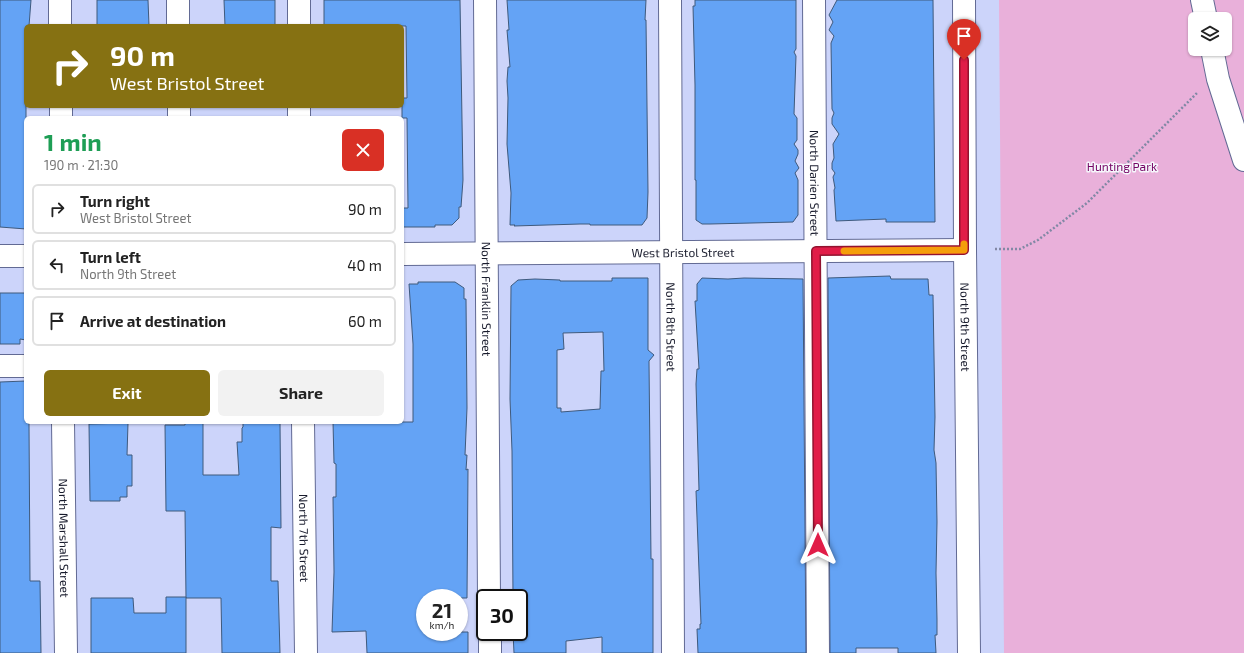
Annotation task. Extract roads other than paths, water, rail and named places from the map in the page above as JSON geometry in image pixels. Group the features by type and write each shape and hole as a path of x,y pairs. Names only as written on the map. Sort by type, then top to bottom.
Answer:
{"street":[{"path":"60,0 60,24"},
{"path":"178,0 178,24"},
{"path":"299,0 299,24"},
{"name":"North Franklin Street","path":"485,0 489,589"},
{"name":"North 8th Street","path":"670,0 673,653"},
{"name":"North Darien Street","path":"814,0 818,653"},
{"name":"North 9th Street","path":"964,0 964,250 969,653"},
{"path":"1202,0 1205,12"},
{"path":"1213,56 1218,78 1244,160"},
{"name":"West Bristol Street","path":"404,254 964,250"},
{"path":"0,256 24,256"},
{"path":"0,366 24,366"},
{"name":"North Marshall Street","path":"63,424 66,653"},
{"name":"North 7th Street","path":"303,424 306,653"},
{"path":"490,641 490,653"}],"park label":[{"name":"Hunting Park","path":"1122,166"}]}
